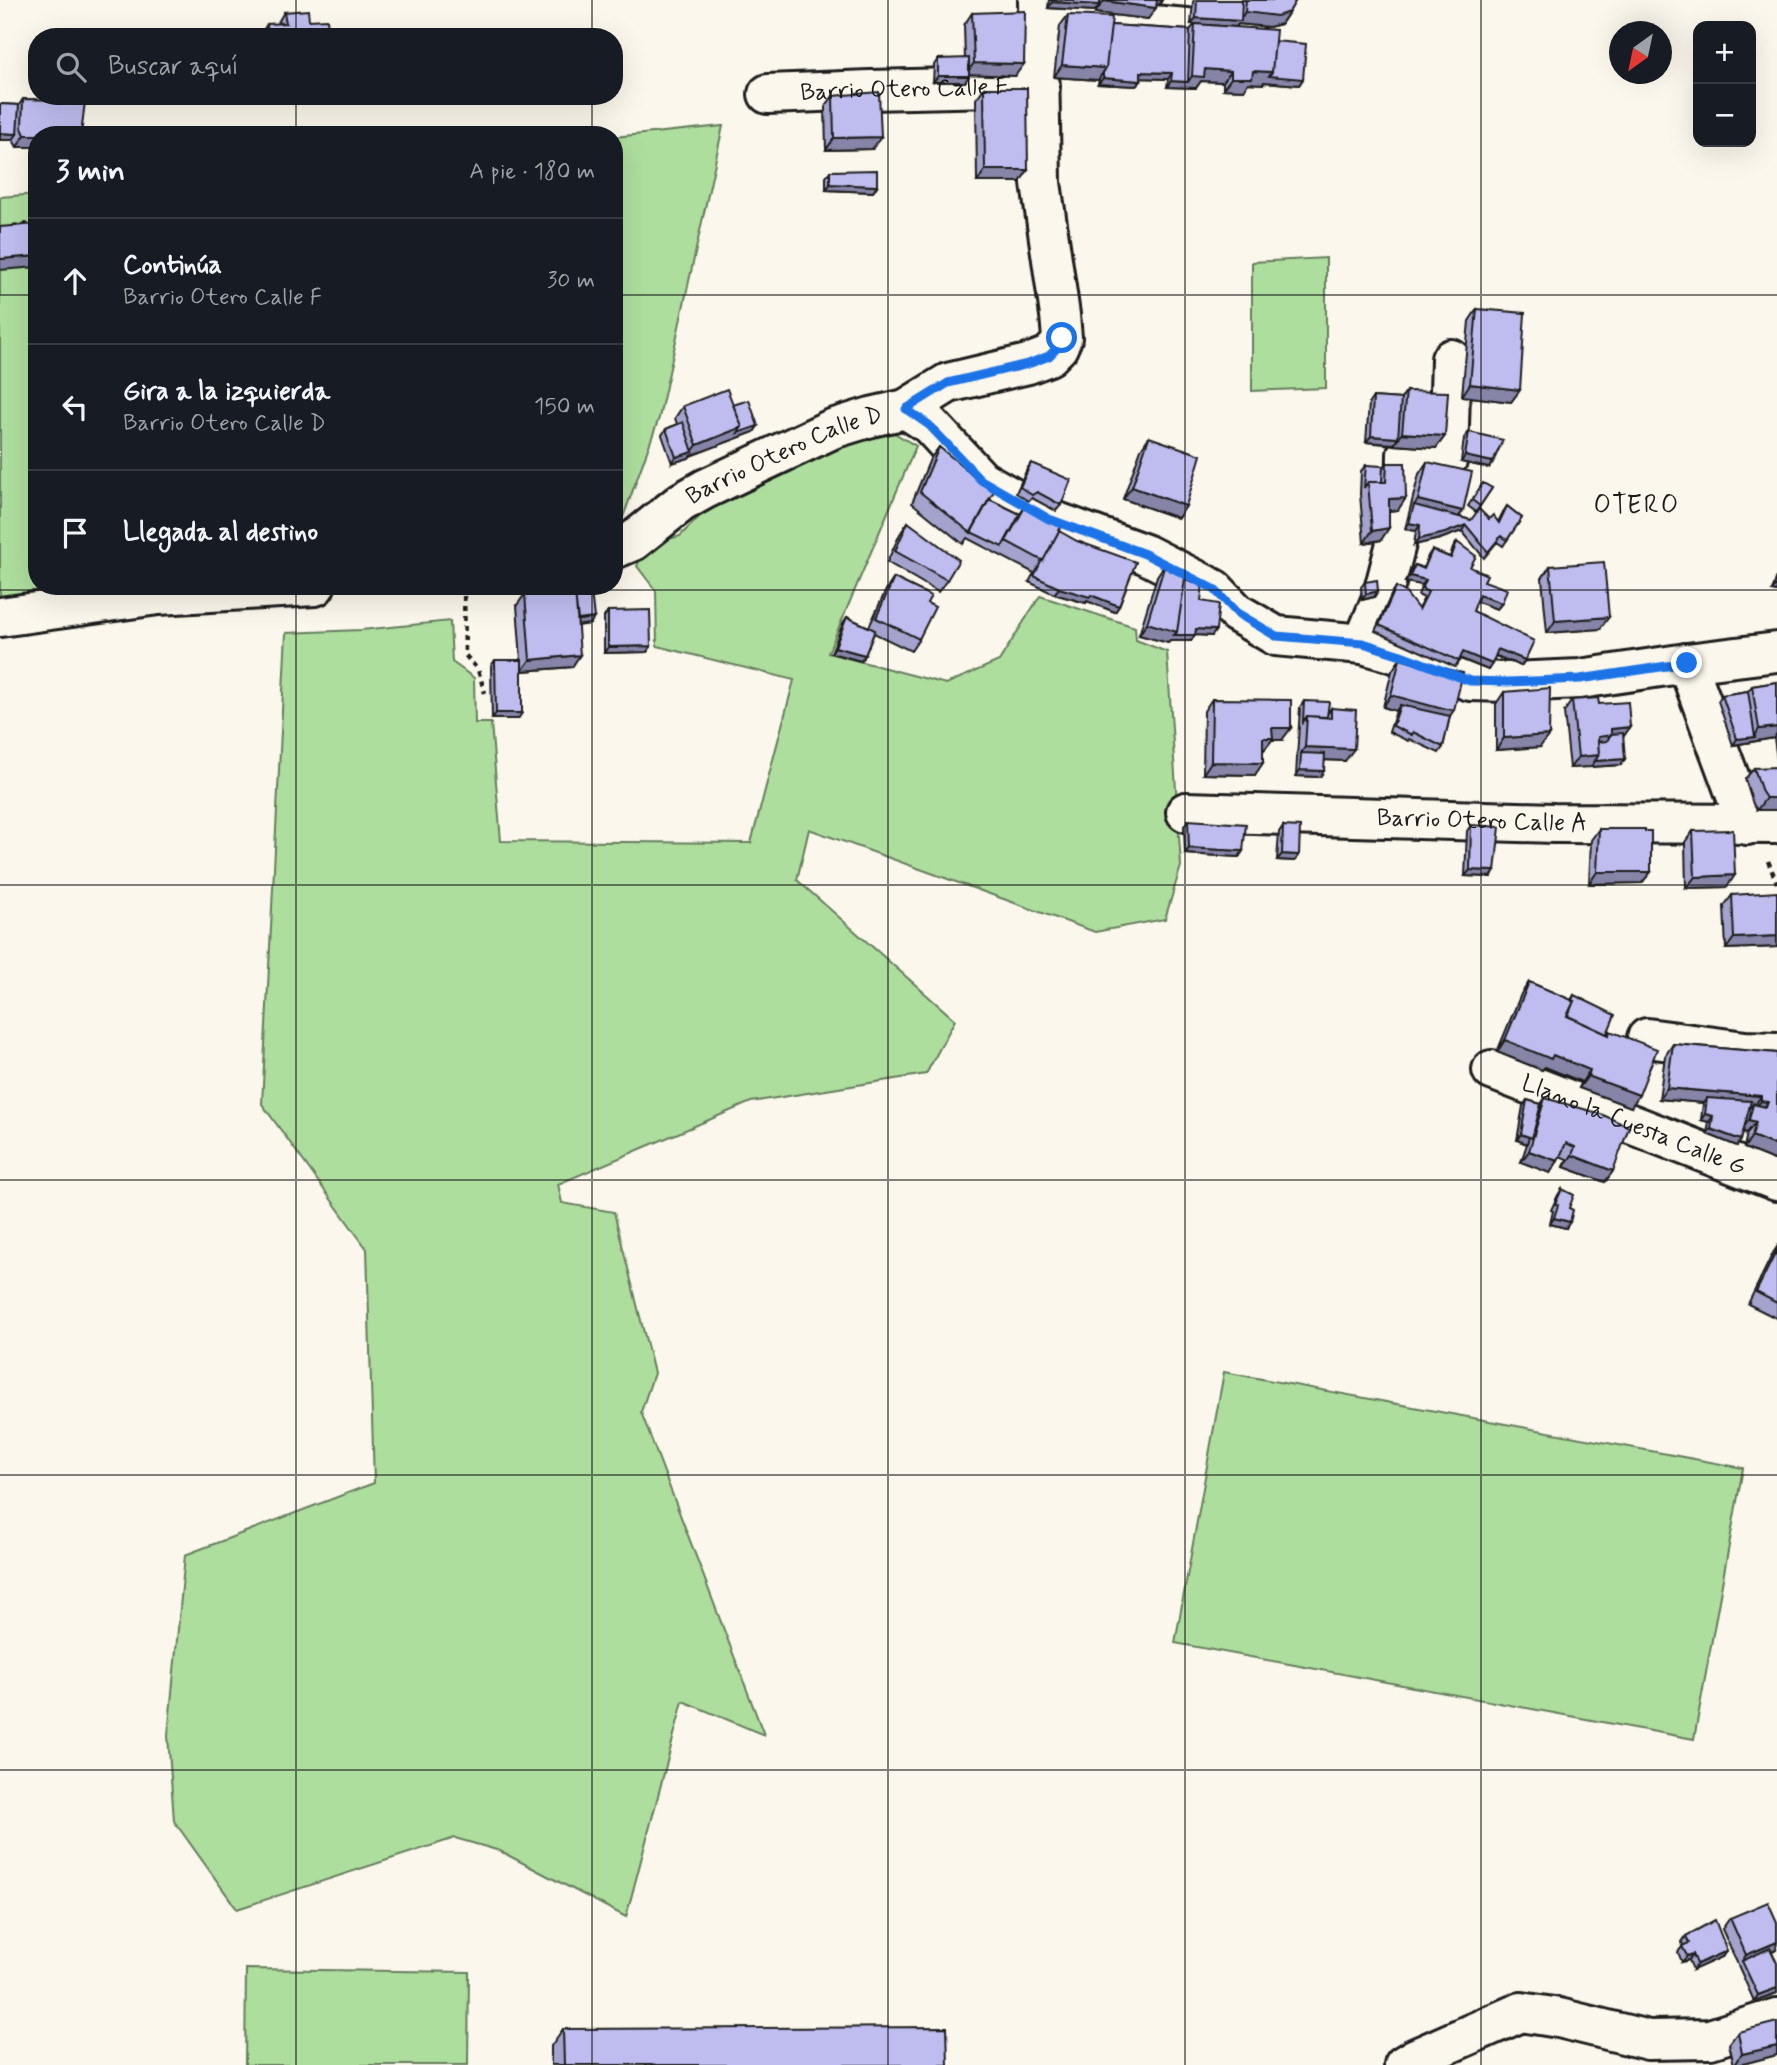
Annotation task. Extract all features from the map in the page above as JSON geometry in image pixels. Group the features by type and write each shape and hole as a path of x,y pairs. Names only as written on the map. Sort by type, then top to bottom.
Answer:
{"street":[{"name":"Barrio Otero Calle F","path":"906,409 948,383 1028,364 1049,356 1062,338 1041,183 1038,8 1264,34"},
{"name":"Barrio Otero Calle F","path":"768,94 1040,86"},
{"path":"1363,643 1382,598 1406,505 1406,454 1448,458 1451,359"},
{"name":"Barrio Otero Calle D","path":"623,545 633,541 682,502 705,489 832,429 906,409 929,425 981,480 1049,519 1145,554 1214,589 1237,613 1276,636 1363,643 1470,681 1580,679 1777,652"},
{"path":"0,617 158,595"},
{"path":"1687,663 1762,824"},
{"name":"Barrio Otero Calle A","path":"1186,812 1554,823 1762,824"},
{"path":"1647,1038 1745,1051 1777,1052"},
{"name":"Llano la Cuesta Calle G","path":"1492,1070 1777,1181"},
{"path":"1404,2065 1521,2012 1559,2018 1648,2040 1710,2039 1777,2018"}],"path":[{"path":"12,226 28,224"},
{"path":"464,595 465,655 478,670 485,693"}],"green space":[{"path":"723,126 659,418 623,517 623,136"},
{"path":"28,195 28,595 77,595 0,604 0,197"},
{"path":"1326,258 1326,388 1252,391 1252,262"},
{"path":"881,425 916,446 828,653 946,684 999,661 1040,596 1135,627 1136,640 1167,652 1181,866 1165,919 1095,932 809,829 797,880 955,1020 926,1074 751,1102 558,1184 562,1203 614,1212 654,1373 641,1412 764,1735 683,1701 626,1917 500,1851 455,1838 237,1909 174,1821 168,1735 185,1555 374,1483 367,1249 262,1104 286,633 361,630 450,621 452,662 474,678 475,723 491,723 501,841 751,843 794,680 657,646 656,591 637,566 646,545 680,536 714,502"},
{"path":"1224,1372 1743,1468 1694,1739 1175,1643"},
{"path":"246,1969 469,1972 468,2065 245,2065"}],"building":[{"path":"1100,0 1100,5 1052,2"},
{"path":"1104,0 1157,0 1156,8"},
{"path":"1197,0 1242,0 1241,21 1196,18"},
{"path":"1246,0 1296,0 1289,12 1277,16 1245,12"},
{"path":"308,10 309,20 327,19 328,28 267,28 267,24 286,23 284,12"},
{"path":"1025,11 1024,64 974,63 972,13"},
{"path":"1068,15 1112,17 1106,68 1062,65"},
{"path":"1195,24 1276,30 1272,72 1253,71 1252,78 1231,78 1231,71 1205,69 1204,77 1192,76"},
{"path":"1111,25 1190,30 1188,82 1171,81 1172,73 1141,72 1141,81 1103,78"},
{"path":"1275,41 1306,44 1303,79 1269,76 1272,72"},
{"path":"969,58 969,76 938,76 938,59"},
{"path":"984,88 1027,88 1028,170 985,170"},
{"path":"879,92 881,137 834,138 833,96"},
{"path":"23,99 28,99 28,105 85,105 82,126 28,126 28,135 25,135 22,128"},
{"path":"0,104 19,105 17,134 0,133"},
{"path":"877,170 877,186 830,184 830,171"},
{"path":"28,225 28,257 0,259 0,227"},
{"path":"1477,309 1525,313 1520,390 1470,384"},
{"path":"727,389 742,427 697,445 683,406"},
{"path":"1406,391 1448,392 1445,436 1402,433"},
{"path":"1373,397 1401,399 1398,438 1371,436"},
{"path":"749,400 758,426 738,433 742,427 733,405"},
{"path":"683,422 693,452 676,457 666,429"},
{"path":"1469,432 1503,440 1493,462 1465,456"},
{"path":"1149,437 1201,455 1186,506 1132,487"},
{"path":"939,447 994,491 971,533 920,492"},
{"path":"1427,462 1472,472 1463,511 1418,500"},
{"path":"1031,463 1071,480 1061,505 1037,492 1032,495 1020,487"},
{"path":"1387,463 1405,463 1406,498 1389,499 1389,528 1372,531 1368,482 1386,482"},
{"path":"1366,465 1383,466 1382,482 1368,482 1364,488"},
{"path":"1483,483 1492,488 1480,506 1472,500"},
{"path":"989,499 1020,514 1002,547 971,532"},
{"path":"1026,505 1062,525 1043,561 1006,541"},
{"path":"1414,505 1471,520 1479,509 1489,519 1493,515 1499,523 1507,506 1522,518 1507,540 1501,536 1488,552 1466,525 1419,539 1420,525 1409,523"},
{"path":"908,522 959,560 947,580 895,551"},
{"path":"1059,531 1077,541 1136,562 1119,606 1091,595 1090,597 1059,588 1034,576"},
{"path":"1457,542 1476,556 1470,567 1487,575 1484,581 1507,589 1502,603 1479,595 1473,611 1534,641 1525,660 1498,649 1492,664 1463,652 1459,661 1379,625 1396,587 1405,592 1419,610 1428,592 1422,589 1426,580 1410,576 1415,565 1424,569 1432,550 1451,558"},
{"path":"1604,562 1609,617 1555,621 1550,566"},
{"path":"1165,564 1186,572 1177,632 1147,623"},
{"path":"894,578 931,596 927,603 935,607 919,639 876,618"},
{"path":"1185,579 1203,584 1201,601 1219,604 1216,630 1196,629 1195,635 1174,635 1177,632"},
{"path":"1377,580 1378,591 1366,594 1365,582"},
{"path":"525,595 575,595 580,655 530,660"},
{"path":"575,595 591,595 594,618 578,620"},
{"path":"650,610 651,646 608,647 608,611"},
{"path":"847,617 875,630 865,655 835,647"},
{"path":"1400,659 1463,673 1454,710 1391,695"},
{"path":"495,660 522,660 522,713 496,713"},
{"path":"1777,682 1777,727 1759,729 1752,686"},
{"path":"1550,688 1549,735 1504,738 1504,692"},
{"path":"1748,691 1755,737 1737,739 1722,695"},
{"path":"1598,698 1599,704 1628,702 1630,727 1611,729 1611,735 1598,737 1599,755 1578,757 1572,700"},
{"path":"1212,699 1291,700 1291,728 1272,728 1273,738 1263,738 1263,763 1211,762"},
{"path":"1304,701 1329,702 1327,717 1307,716 1303,722"},
{"path":"1400,705 1450,716 1443,747 1413,732 1412,735 1393,726"},
{"path":"1331,708 1356,710 1354,749 1305,747 1307,716 1331,718"},
{"path":"1623,733 1625,759 1595,761 1599,755 1598,742 1607,741 1611,734"},
{"path":"1301,753 1325,754 1324,771 1300,770"},
{"path":"1777,767 1777,798 1766,798 1754,768"},
{"path":"1188,820 1246,824 1243,851 1189,848"},
{"path":"1471,825 1500,827 1495,871 1470,870"},
{"path":"1283,826 1300,827 1299,855 1282,854"},
{"path":"1599,829 1651,831 1651,872 1597,872"},
{"path":"1733,830 1735,875 1695,877 1693,831"},
{"path":"1777,892 1777,936 1734,938 1732,895"},
{"path":"1529,982 1574,1001 1567,1016 1609,1035 1610,1031 1657,1049 1639,1095 1588,1076 1590,1070 1553,1055 1551,1059 1505,1040"},
{"path":"1574,995 1615,1015 1607,1034 1568,1016"},
{"path":"1673,1044 1777,1053 1777,1146 1752,1136 1756,1122 1749,1120 1753,1104 1766,1107 1768,1102 1761,1101 1761,1096 1667,1088"},
{"path":"1545,1098 1601,1114 1629,1127 1613,1171 1572,1155 1575,1147 1566,1143 1558,1161 1529,1151"},
{"path":"1707,1098 1751,1101 1741,1140 1711,1129 1713,1116 1705,1114"},
{"path":"1527,1100 1541,1104 1532,1138 1521,1134"},
{"path":"1562,1189 1574,1195 1569,1208 1573,1210 1570,1222 1554,1218 1558,1205 1555,1204"},
{"path":"1777,1250 1777,1303 1756,1292"},
{"path":"1768,1902 1777,1922 1777,1942 1746,1955 1730,1918"},
{"path":"1715,1920 1727,1951 1697,1964 1693,1954 1687,1956 1682,1946 1689,1943 1686,1936"},
{"path":"1770,1948 1777,1963 1777,1988 1758,1995 1742,1961"},
{"path":"1777,2022 1777,2046 1742,2054 1738,2032"},
{"path":"947,2027 948,2065 564,2065 563,2029"}],"district":[{"name":"OTERO","path":"1637,506"}],"route":[{"path":"1062,338 1049,356 1028,364 948,383 906,409 929,425 981,480 1049,519 1145,554 1214,589 1237,613 1276,636 1363,643 1470,681 1580,679 1687,663"}]}
